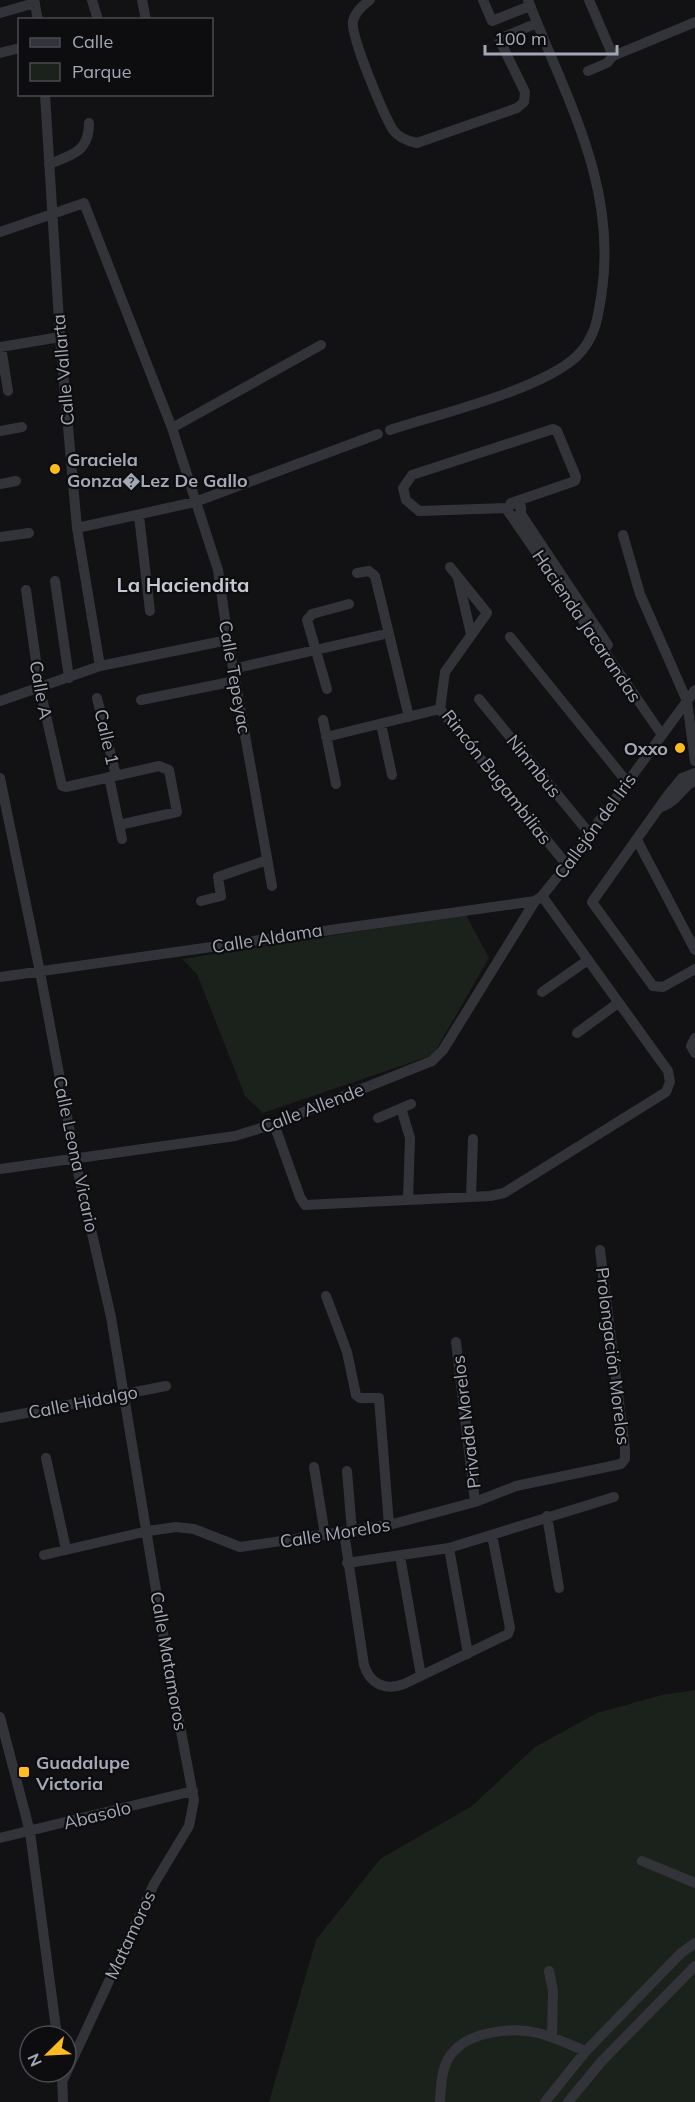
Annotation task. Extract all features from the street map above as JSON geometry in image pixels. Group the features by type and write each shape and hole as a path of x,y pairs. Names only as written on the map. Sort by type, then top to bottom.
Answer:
{"street":[{"path":"92,0 97,18"},
{"path":"142,0 146,18"},
{"path":"370,0 359,10 353,21 354,39 393,129 408,141 426,142 517,108 524,102 525,92 499,39 537,22"},
{"path":"390,430 536,381 576,357 591,339 598,318 605,269 605,231 595,174 529,3 492,21 483,0"},
{"path":"589,0 613,56"},
{"path":"0,13 34,2 38,18"},
{"path":"588,71 607,63 613,56 695,22"},
{"path":"0,53 18,48"},
{"name":"Calle Vallarta","path":"45,96 60,337 78,528 100,666"},
{"path":"49,164 81,150 87,139 89,123"},
{"name":"Calle Tepeyac","path":"51,215 84,203 172,428 218,570 235,681 272,886"},
{"path":"0,232 51,215"},
{"path":"8,391 1,347 60,337"},
{"path":"172,428 321,345"},
{"path":"0,431 22,427"},
{"path":"553,429 557,430 576,477 575,481 514,511 419,511 406,500 403,488 412,475 553,429"},
{"path":"78,528 195,502 378,434"},
{"path":"0,484 16,481"},
{"name":"Hacienda Jacarandas","path":"514,511 664,732"},
{"path":"139,516 150,611"},
{"path":"0,537 29,532"},
{"path":"623,535 640,594 687,701 695,760"},
{"name":"Rincón Bugambilias","path":"450,567 487,613 445,672 440,709 567,865"},
{"path":"357,573 369,571 375,576 409,717"},
{"path":"458,578 471,634"},
{"path":"56,581 69,678"},
{"name":"Calle A","path":"26,590 40,688 60,784 63,787 112,777"},
{"path":"327,689 308,617 349,604"},
{"path":"233,669 381,635"},
{"path":"510,637 627,782"},
{"path":"0,701 100,666 228,640"},
{"path":"141,700 235,681"},
{"name":"Callejón del Iris","path":"538,898 567,865 695,690"},
{"name":"Calle 1","path":"97,698 122,839"},
{"name":"Ninmbus","path":"479,699 589,833"},
{"path":"326,737 440,709"},
{"path":"323,720 336,784"},
{"path":"381,724 392,775"},
{"path":"112,777 159,766 166,767 170,773 177,812 119,825"},
{"path":"695,773 682,778 593,897 593,904 656,988 663,987 695,969"},
{"name":"Calle Leona Vicario","path":"0,778 75,1159 111,1317 148,1531"},
{"path":"662,807 675,801 688,783 695,780"},
{"path":"637,840 695,950"},
{"path":"201,901 221,896 218,877 267,860"},
{"path":"274,1124 304,1205 471,1197 504,1193 666,1092 670,1082 669,1071 588,960 538,898"},
{"name":"Calle Aldama","path":"0,977 538,898"},
{"name":"Calle Allende","path":"0,1168 235,1136 274,1124 437,1057 538,898"},
{"path":"542,992 588,960"},
{"path":"577,1033 618,1003"},
{"path":"695,1038 691,1046 695,1053"},
{"path":"378,1118 406,1106 410,1138 408,1200"},
{"path":"471,1197 473,1139"},
{"name":"Prolongación Morelos","path":"600,1250 625,1449 624,1462"},
{"path":"326,1296 346,1352 356,1395 360,1398 379,1398 389,1526"},
{"name":"Privada Morelos","path":"456,1342 476,1502"},
{"name":"Calle Hidalgo","path":"0,1418 166,1386"},
{"path":"46,1458 66,1549"},
{"name":"Calle Morelos","path":"44,1555 148,1531 190,1528 240,1547 389,1526 476,1502 516,1486 624,1462"},
{"path":"315,1467 325,1535"},
{"path":"347,1472 347,1563 367,1674 381,1686 388,1688 421,1676 504,1638 510,1631 492,1535"},
{"path":"347,1563 449,1548 614,1497"},
{"path":"547,1516 559,1588"},
{"name":"Calle Matamoros","path":"148,1531 168,1663 193,1791"},
{"path":"449,1548 468,1654"},
{"path":"400,1556 421,1676"},
{"path":"0,1717 30,1832 55,2024"},
{"name":"Abasolo","path":"0,1838 193,1791"},
{"name":"Matamoros","path":"78,2043 154,1884 189,1826 194,1809 193,1791"},
{"path":"642,1861 695,1883"},
{"path":"545,2102 586,2051 680,1954 695,1943"},
{"path":"572,2100 640,2021 695,1966"},
{"path":"549,1971 553,1991 552,2037"},
{"path":"440,2102 441,2080 448,2060 462,2044 481,2036 505,2031 529,2031 552,2037 586,2051"},
{"path":"62,2084 63,2102"}],"green space":[{"path":"466,915 489,958 433,1055 263,1113 245,1096 197,974 182,959"},
{"path":"695,1690 695,2102 269,2102 316,1940 380,1859 472,1806 535,1747 597,1713 662,1695"}],"place":[{"name":"Graciela Gonza�Lez De Gallo","path":"55,469"},
{"name":"Oxxo","path":"680,748"},
{"name":"Guadalupe Victoria","path":"24,1772"}],"district":[{"name":"La Haciendita","path":"183,584"}]}
